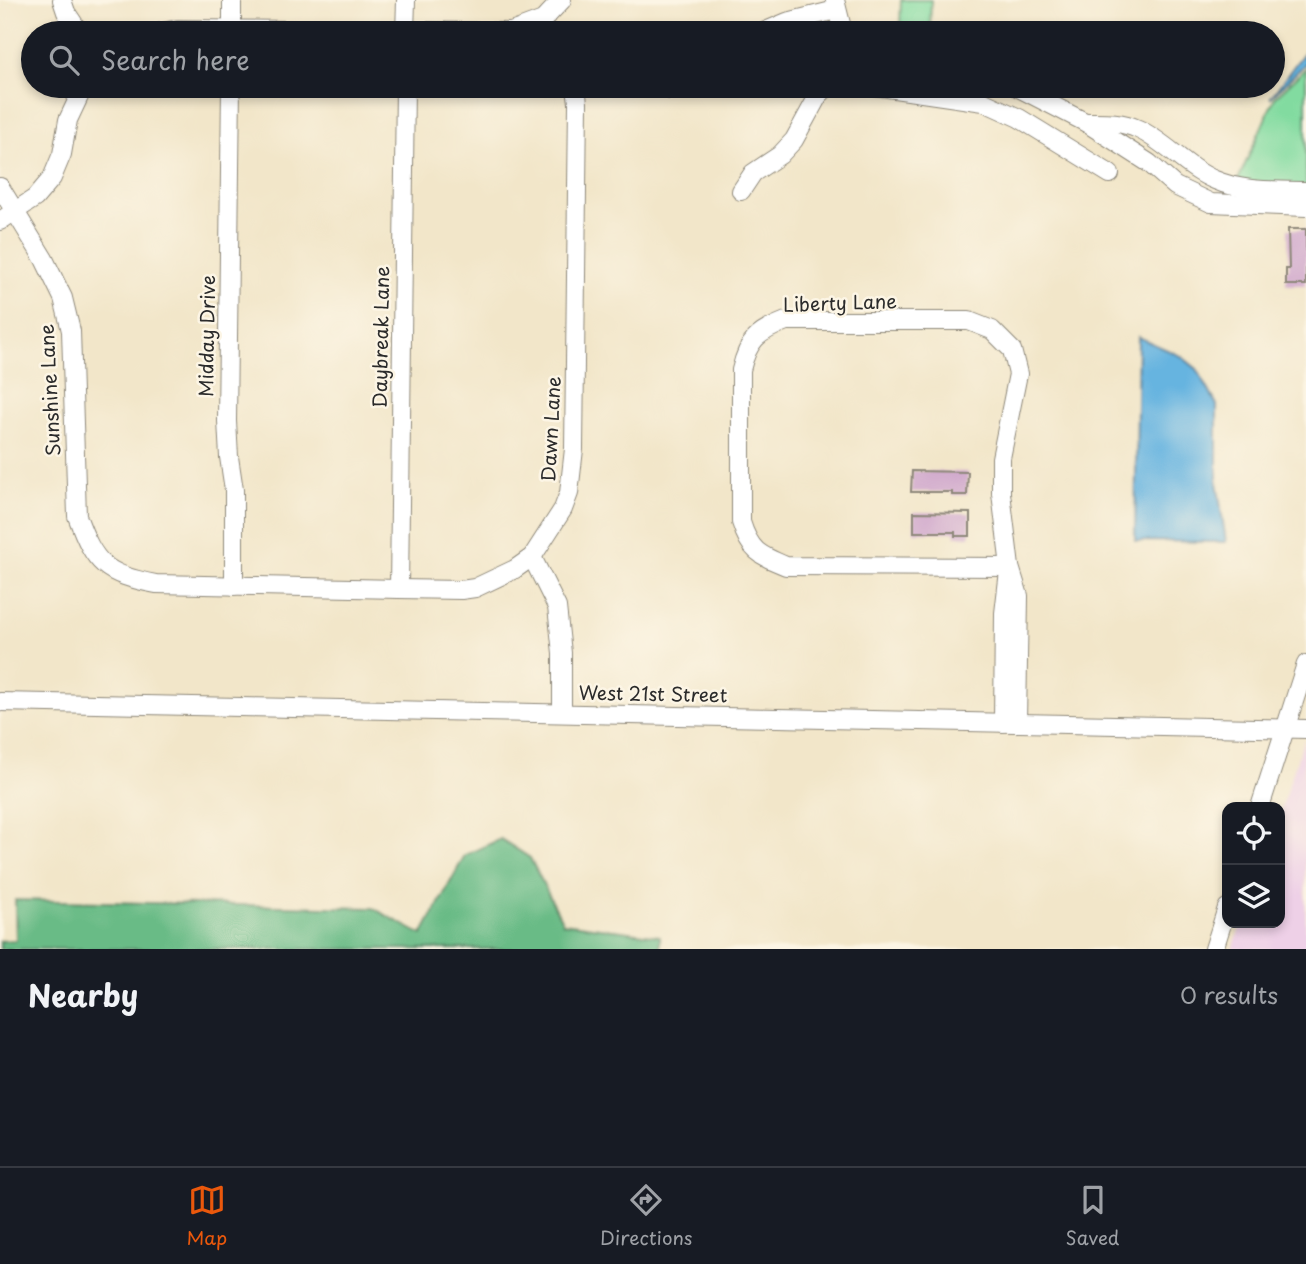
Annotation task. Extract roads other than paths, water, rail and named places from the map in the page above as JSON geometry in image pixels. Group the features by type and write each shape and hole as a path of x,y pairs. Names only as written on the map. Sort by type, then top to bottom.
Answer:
{"street":[{"path":"62,0 72,21"},
{"path":"232,0 232,21"},
{"path":"405,21 406,0"},
{"path":"550,21 562,0"},
{"path":"790,21 836,5"},
{"path":"7,216 35,198 52,178 62,154 68,120 78,98"},
{"name":"Midday Drive","path":"231,98 227,421 234,489 234,586"},
{"name":"Daybreak Lane","path":"399,589 405,98"},
{"name":"Dawn Lane","path":"124,578 156,584 461,590 475,588 515,569 532,557 563,509 569,493 573,449 577,98"},
{"path":"741,191 753,173 780,155 794,140 817,98"},
{"path":"966,98 984,102 1019,118 1110,174"},
{"path":"1038,98 1085,122 1149,163 1175,186 1211,203 1306,207"},
{"path":"1085,122 1121,123 1138,129 1220,182 1271,190 1306,191"},
{"name":"Sunshine Lane","path":"0,187 7,216 63,298 71,331 77,516 95,566 124,578"},
{"name":"Liberty Lane","path":"1010,567 786,566 758,554 747,541 741,522 741,370 746,349 763,330 786,321 969,321 992,330 1012,350 1018,374 1001,458 1001,493 1010,567 1004,614 1010,723"},
{"path":"532,557 557,607 562,653 562,713"},
{"path":"1262,802 1306,664"},
{"name":"West 21st Street","path":"0,702 1306,729"},
{"path":"1214,949 1222,924"}],"water":[{"path":"1306,50 1306,63 1285,83 1285,78"},
{"path":"1138,337 1181,356 1197,369 1217,405 1217,482 1226,542 1135,541"}]}
